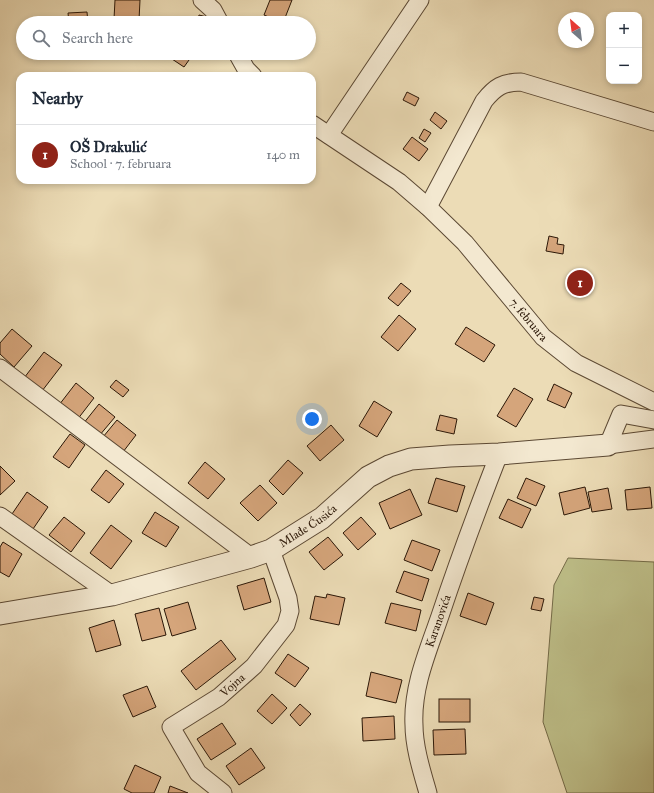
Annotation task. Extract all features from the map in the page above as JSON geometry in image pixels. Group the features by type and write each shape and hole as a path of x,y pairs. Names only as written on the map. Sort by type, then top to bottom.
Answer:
{"street":[{"path":"202,0 213,10 216,16"},
{"path":"329,135 420,0"},
{"path":"241,60 249,72"},
{"path":"428,207 484,101 490,93 499,86 510,82 521,82 654,122"},
{"name":"7. februara","path":"316,127 399,182 428,207 464,243 542,337 576,363 654,402"},
{"path":"0,368 251,557"},
{"path":"608,445 621,414 654,420"},
{"name":"Mlađe Ćusića","path":"0,614 112,595 251,557 271,550 322,518 368,477 389,466 411,459 499,454 608,445 654,439"},
{"name":"Karanovića","path":"428,793 420,764 414,725 416,690 451,583 499,454"},
{"path":"0,516 112,595"},
{"name":"Vojna","path":"223,793 198,773 171,727 225,692 254,666 286,625 290,611 288,598 271,550"}],"green space":[{"path":"568,558 654,562 654,793 567,793 543,722 554,585"}],"building":[{"path":"115,0 140,0 139,16 114,16"},
{"path":"270,0 292,0 286,16 264,15"},
{"path":"87,12 87,16 68,16 68,13"},
{"path":"174,60 189,60 184,67"},
{"path":"407,92 419,98 415,106 403,100"},
{"path":"435,112 447,121 441,129 430,120"},
{"path":"424,129 431,133 425,142 419,138"},
{"path":"412,137 428,149 419,161 403,149"},
{"path":"549,236 558,238 557,244 564,245 563,254 546,251"},
{"path":"401,283 411,291 398,306 388,298"},
{"path":"399,315 416,329 398,351 381,337"},
{"path":"466,327 495,345 484,362 455,344"},
{"path":"12,329 32,346 14,367 0,354 0,343"},
{"path":"44,352 62,365 42,391 24,378"},
{"path":"116,380 129,390 123,397 110,387"},
{"path":"76,383 94,398 77,420 59,405"},
{"path":"554,384 572,393 565,408 547,400"},
{"path":"514,388 533,399 516,427 497,416"},
{"path":"374,401 392,412 377,437 359,426"},
{"path":"99,404 115,417 99,436 83,424"},
{"path":"440,415 457,419 454,434 436,430"},
{"path":"117,420 136,435 123,452 103,437"},
{"path":"331,425 344,440 320,461 307,446"},
{"path":"70,434 85,445 69,468 53,457"},
{"path":"288,460 303,473 283,495 269,481"},
{"path":"205,462 225,479 208,499 188,483"},
{"path":"0,466 15,481 0,495"},
{"path":"106,470 124,484 109,503 91,490"},
{"path":"436,478 465,486 457,512 428,503"},
{"path":"526,478 545,486 536,506 517,498"},
{"path":"260,485 277,503 258,521 240,503"},
{"path":"585,487 590,508 564,515 559,493"},
{"path":"650,487 652,508 627,510 625,490"},
{"path":"608,488 612,509 592,512 588,492"},
{"path":"410,489 422,515 390,529 379,503"},
{"path":"27,492 48,507 33,529 12,514"},
{"path":"508,499 531,509 522,528 499,518"},
{"path":"155,512 179,527 166,547 142,533"},
{"path":"64,517 85,533 71,552 49,535"},
{"path":"361,517 376,534 358,550 343,533"},
{"path":"111,525 132,541 111,569 90,553"},
{"path":"328,537 343,555 324,570 309,552"},
{"path":"412,540 440,550 432,571 404,560"},
{"path":"3,542 22,554 9,577 0,572 0,547"},
{"path":"404,571 429,579 422,601 396,592"},
{"path":"264,578 271,602 244,610 237,586"},
{"path":"468,593 494,603 486,625 460,616"},
{"path":"327,594 345,598 339,625 310,619 315,596 326,598"},
{"path":"534,597 544,599 541,611 531,609"},
{"path":"188,602 196,629 172,636 164,609"},
{"path":"391,603 421,610 416,631 385,623"},
{"path":"159,608 166,635 142,641 135,614"},
{"path":"114,620 121,645 96,652 89,628"},
{"path":"221,640 236,659 196,690 181,671"},
{"path":"288,654 309,668 295,687 275,673"},
{"path":"371,672 402,680 396,703 366,696"},
{"path":"147,686 156,707 133,717 123,695"},
{"path":"272,694 287,708 272,724 257,711"},
{"path":"439,699 470,699 470,722 439,722"},
{"path":"300,704 311,714 300,726 290,715"},
{"path":"394,716 395,739 363,741 362,718"},
{"path":"222,723 236,744 211,760 197,739"},
{"path":"465,729 466,754 434,755 433,730"},
{"path":"251,748 265,768 239,785 226,766"},
{"path":"135,765 161,777 154,793 132,793 124,789"},
{"path":"170,786 188,793 168,793"}],"place":[{"name":"OŠ Drakulić","path":"580,283"}]}
